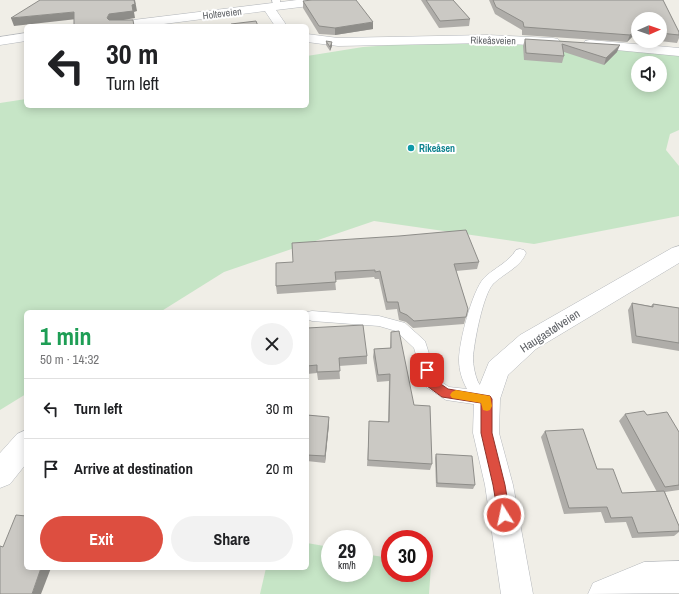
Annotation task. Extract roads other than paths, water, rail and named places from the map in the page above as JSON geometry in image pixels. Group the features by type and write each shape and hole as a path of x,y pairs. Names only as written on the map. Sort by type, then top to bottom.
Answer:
{"street":[{"name":"Holteveien","path":"131,24 274,4 326,0"},
{"path":"274,4 280,24"},
{"path":"0,40 24,37"},
{"name":"Rikeåsveien","path":"309,38 338,42 488,39 573,43 679,52"},
{"name":"Haugastølveien","path":"517,594 499,485 486,433 487,399 498,369 528,342 679,252"},
{"path":"0,474 24,445"},
{"path":"604,594 644,578 679,577"}],"lane":[{"path":"487,399 475,390 468,370 466,358 470,333 485,286 496,274 515,262 520,253"},
{"path":"312,316 380,320 400,327 420,345 431,383 446,394 487,399"}],"place":[{"name":"Rikeåsen","path":"411,148"}]}
